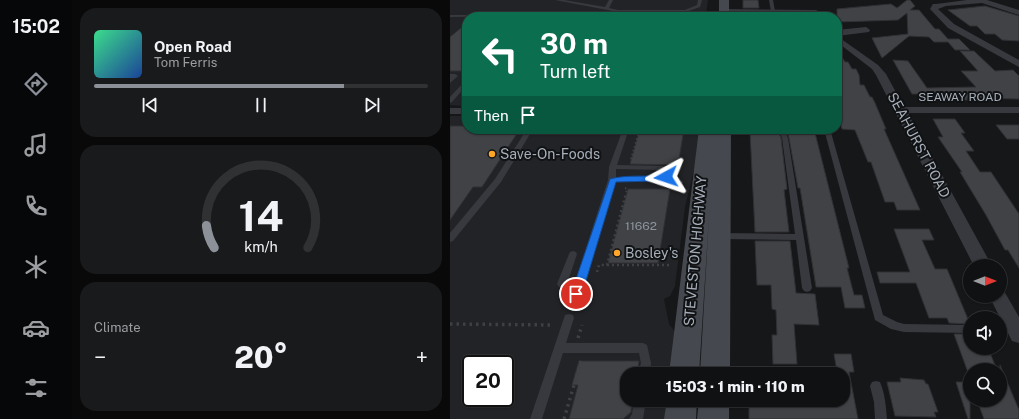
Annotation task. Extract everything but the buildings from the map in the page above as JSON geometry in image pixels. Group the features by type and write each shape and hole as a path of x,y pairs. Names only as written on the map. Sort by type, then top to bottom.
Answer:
{"main road":[{"name":"STEVESTON HIGHWAY","path":"685,367 706,134"},
{"name":"STEVESTON HIGHWAY","path":"715,367 723,134"},
{"path":"680,419 681,407"},
{"path":"713,419 714,407"}],"street":[{"path":"1019,13 980,0 942,4 936,6 934,9 951,26 1019,64"},
{"path":"723,11 740,12"},
{"path":"802,12 816,11"},
{"path":"842,32 866,30"},
{"name":"SEAHURST ROAD","path":"842,42 881,74 978,259"},
{"name":"SEAWAY ROAD","path":"900,110 1019,110"},
{"path":"450,111 462,111"},
{"path":"1001,303 1012,331"}],"lane":[{"path":"560,0 579,2 618,11 686,11 699,6 700,0"},
{"path":"594,6 598,0"},
{"path":"606,8 611,0"},
{"path":"771,0 773,12"},
{"path":"450,16 462,16"},
{"path":"450,76 455,76 450,81"},
{"path":"450,101 462,88"},
{"path":"450,238 498,180 527,134"},
{"path":"573,304 612,180 613,167 624,134"},
{"path":"784,134 786,138 807,288"},
{"path":"828,134 880,317 895,326 904,328 963,329"},
{"path":"612,180 626,178 658,179 666,177 670,172 663,168 613,167"},
{"path":"719,236 800,237"},
{"path":"562,284 573,254"},
{"path":"536,419 569,318"},
{"path":"559,348 642,348 646,363 645,367"},
{"path":"876,386 881,409 881,419"},
{"path":"634,419 638,417 639,407"}],"path":[{"path":"630,165 639,134"},
{"path":"607,265 627,189 623,186 624,182"},
{"path":"597,272 599,265 669,265"},
{"path":"450,324 554,325"},
{"path":"577,341 582,326"},
{"path":"564,419 581,361"}],"shaded area":[{"path":"450,0 708,0 706,12 462,12 462,106 450,105"},
{"path":"450,116 462,116 462,134 700,134 698,154 685,207 675,286 670,296 664,299 669,324 675,332 673,367 620,367 620,407 669,407 668,419 450,419"}],"place":[{"name":"Save-On-Foods","path":"492,154"},
{"name":"Bosley's","path":"617,253"}],"route":[{"path":"576,294 612,180 626,178 658,179 666,177"}]}
